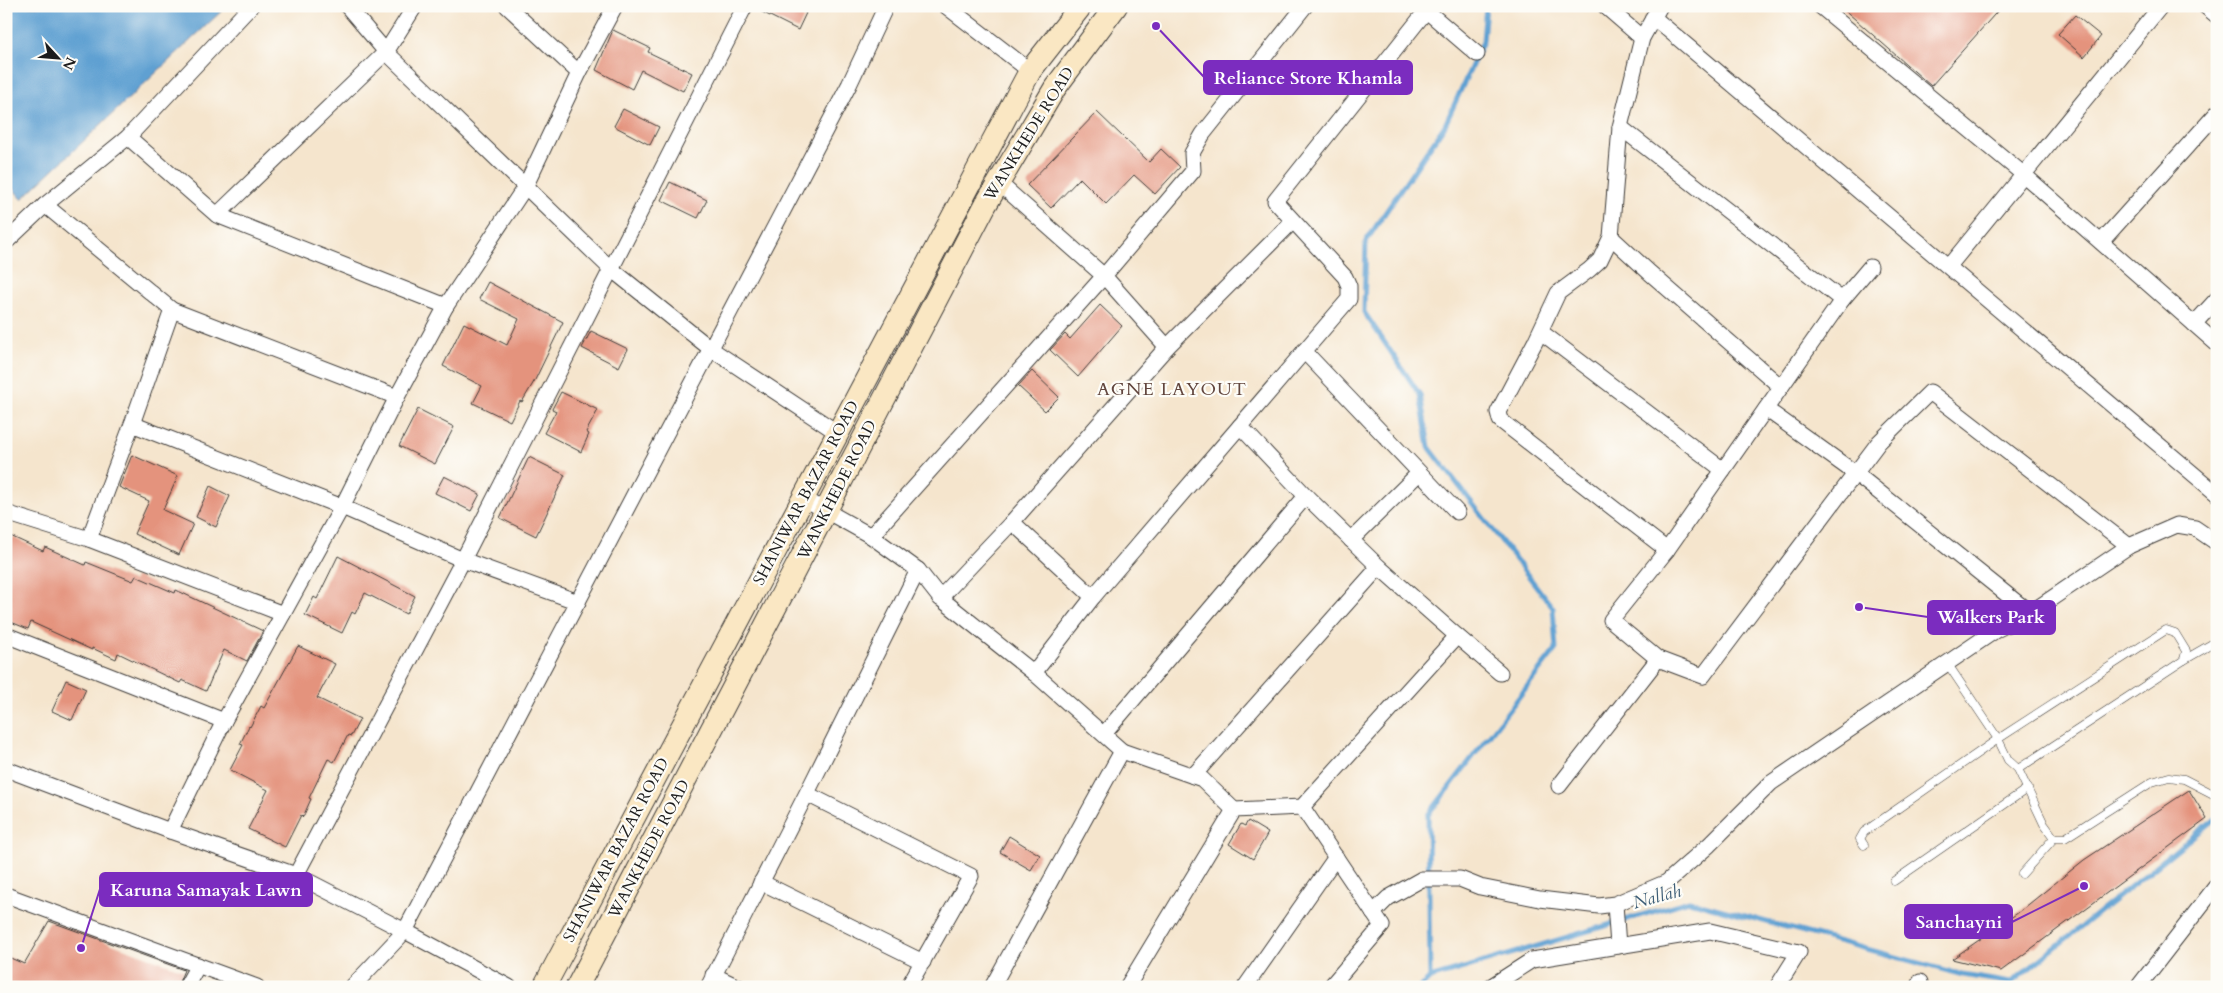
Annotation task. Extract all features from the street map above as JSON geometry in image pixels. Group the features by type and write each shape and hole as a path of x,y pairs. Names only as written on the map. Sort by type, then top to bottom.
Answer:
{"main road":[{"name":"SHANIWAR BAZAR ROAD","path":"544,987 1030,71 1081,6"},
{"name":"WANKHEDE ROAD","path":"578,987 986,204 1055,88 1116,6"}],"street":[{"path":"6,242 44,205 128,137 251,6"},
{"path":"347,6 386,52 610,268 711,349 838,433"},
{"path":"217,215 386,52 415,6"},
{"path":"507,6 579,73"},
{"path":"170,831 224,721 342,507 397,396 446,306 525,187 579,73 615,6"},
{"path":"296,875 463,560 745,6"},
{"path":"352,987 405,931 844,94 886,6"},
{"path":"946,6 1030,71"},
{"path":"871,536 1104,276 1192,171 1192,153 1203,134 1305,6"},
{"path":"1605,6 1642,38"},
{"path":"1820,6 2023,174 2217,344"},
{"path":"1949,266 2161,6"},
{"path":"2205,6 2217,16"},
{"path":"1034,673 1093,597 1349,299 1349,286 1345,278 1275,201 1423,8 1477,54"},
{"path":"1667,550 1500,420 1498,412 1558,293 1600,260 1611,236 1620,128 1642,38 1657,12 1949,266 2217,494"},
{"path":"2101,242 2217,113"},
{"path":"1620,128 1842,300"},
{"path":"128,137 217,215 446,306"},
{"path":"999,183 1104,276 1167,347"},
{"path":"44,205 172,310 397,396"},
{"path":"940,598 1013,521 1167,347 1293,221"},
{"path":"1611,236 1650,273 1781,387"},
{"path":"1870,267 1842,300 1667,550 1611,620 1658,659 1703,676 1879,442 1930,392 2129,546"},
{"path":"2194,324 2217,299"},
{"path":"89,539 172,310"},
{"path":"1540,332 1723,470"},
{"path":"1304,351 1458,512"},
{"path":"1766,409 1855,474 2030,613"},
{"path":"132,424 342,507 463,560 578,602"},
{"path":"1240,426 1306,496 1379,567 1500,673"},
{"path":"1351,540 1419,473"},
{"path":"1104,734 1306,496"},
{"path":"803,498 871,536 918,570 940,598 1034,673 1122,751 1202,779 1234,810 1302,807 1457,636"},
{"path":"6,513 89,539 282,614"},
{"path":"1013,521 1093,597"},
{"path":"1373,913 1388,898 1422,879 1460,879 1480,887 1540,899 1599,906 1615,904 1667,882 1709,845 1771,783 1996,630 2030,613 2129,546 2177,525 2195,528 2217,543"},
{"path":"1193,776 1379,567"},
{"path":"738,987 710,981 807,794 918,570"},
{"path":"6,635 224,721"},
{"path":"1559,786 1658,659"},
{"path":"992,987 1122,751"},
{"path":"6,769 170,831 296,875 508,987"},
{"path":"807,794 972,876 908,987"},
{"path":"1302,807 1382,926 1330,987"},
{"path":"1127,987 1234,810"},
{"path":"1245,987 1336,857"},
{"path":"761,882 923,962"},
{"path":"2138,987 2217,885"},
{"path":"6,895 257,987"},
{"path":"1615,904 1618,946"},
{"path":"1490,987 1532,960 1710,931 1799,952 1778,987"},
{"path":"186,987 198,965"}],"lane":[{"path":"1864,845 1860,839 1864,832 1998,739 2166,630 2175,633 2183,645 2186,651 2184,660"},
{"path":"2018,769 2184,660 2217,641"},
{"path":"1947,663 1998,739 2008,760 2018,769 2044,824 2054,838"},
{"path":"2022,874 2054,838 2065,838 2152,782 2169,776 2184,779 2217,796"},
{"path":"1894,881 2028,788"}],"water":[{"path":"6,6 227,6 22,199 6,181"}],"building":[{"path":"754,6 794,6 806,13 798,30 754,8"},
{"path":"1840,6 2002,6 1931,86"},
{"path":"2075,15 2101,36 2084,57 2058,34"},
{"path":"613,30 650,48 648,52 692,73 683,91 641,70 632,89 596,70"},
{"path":"623,109 659,127 650,145 614,126"},
{"path":"1097,112 1149,162 1161,149 1180,167 1155,194 1134,175 1106,204 1080,178 1051,208 1027,185"},
{"path":"670,182 707,200 698,218 661,200"},
{"path":"488,282 563,322 535,380 522,402 520,401 510,421 473,403 482,386 443,366 464,323 507,345 519,319 479,299"},
{"path":"1100,305 1122,326 1078,377 1050,350 1065,334 1070,339"},
{"path":"591,331 628,349 619,367 582,348"},
{"path":"1032,371 1059,397 1045,411 1018,386"},
{"path":"561,392 598,410 586,432 589,434 581,452 544,433 556,411 552,409"},
{"path":"418,409 454,427 435,464 399,446"},
{"path":"132,455 178,476 163,510 193,524 179,555 134,534 149,501 119,487"},
{"path":"529,457 565,475 536,536 500,518"},
{"path":"444,476 480,494 471,511 435,493"},
{"path":"210,486 230,496 216,527 196,517"},
{"path":"6,534 43,551 45,547 85,565 86,562 133,581 136,576 175,593 176,590 263,631 247,661 224,650 206,691 182,680 180,683 118,653 116,659 92,648 92,650 31,622 28,629 6,620"},
{"path":"338,556 415,596 406,614 365,593 355,614 352,612 342,633 305,615 314,597 317,599"},
{"path":"298,646 335,664 317,698 360,719 351,736 348,735 334,762 328,759 309,798 311,799 303,817 301,815 285,847 248,829 268,790 230,770 243,745 240,744 249,726 261,706 264,708"},
{"path":"66,680 86,689 72,720 52,711"},
{"path":"2189,790 2207,819 2001,971 1952,959 2019,912 2084,860"},
{"path":"1248,821 1268,833 1253,859 1229,844 1241,824 1245,826"},
{"path":"1009,836 1040,855 1031,870 1000,852"},
{"path":"49,921 184,970 177,987 6,987 6,956 24,964"}],"waterway":[{"path":"1430,978 1428,815 1556,649 1553,608 1429,447 1420,395 1364,312 1366,241 1445,125 1483,41 1486,6"},
{"name":"Nallah","path":"1421,987 1430,978 1689,901 1963,975 2011,983 2217,817"}],"place":[{"name":"Reliance Store Khamla","path":"1156,26"},
{"name":"Walkers Park","path":"1859,607"},
{"name":"Sanchayni","path":"2084,886"},
{"name":"Karuna Samayak Lawn","path":"81,948"}],"district":[{"name":"AGNE LAYOUT","path":"1172,389"}]}
